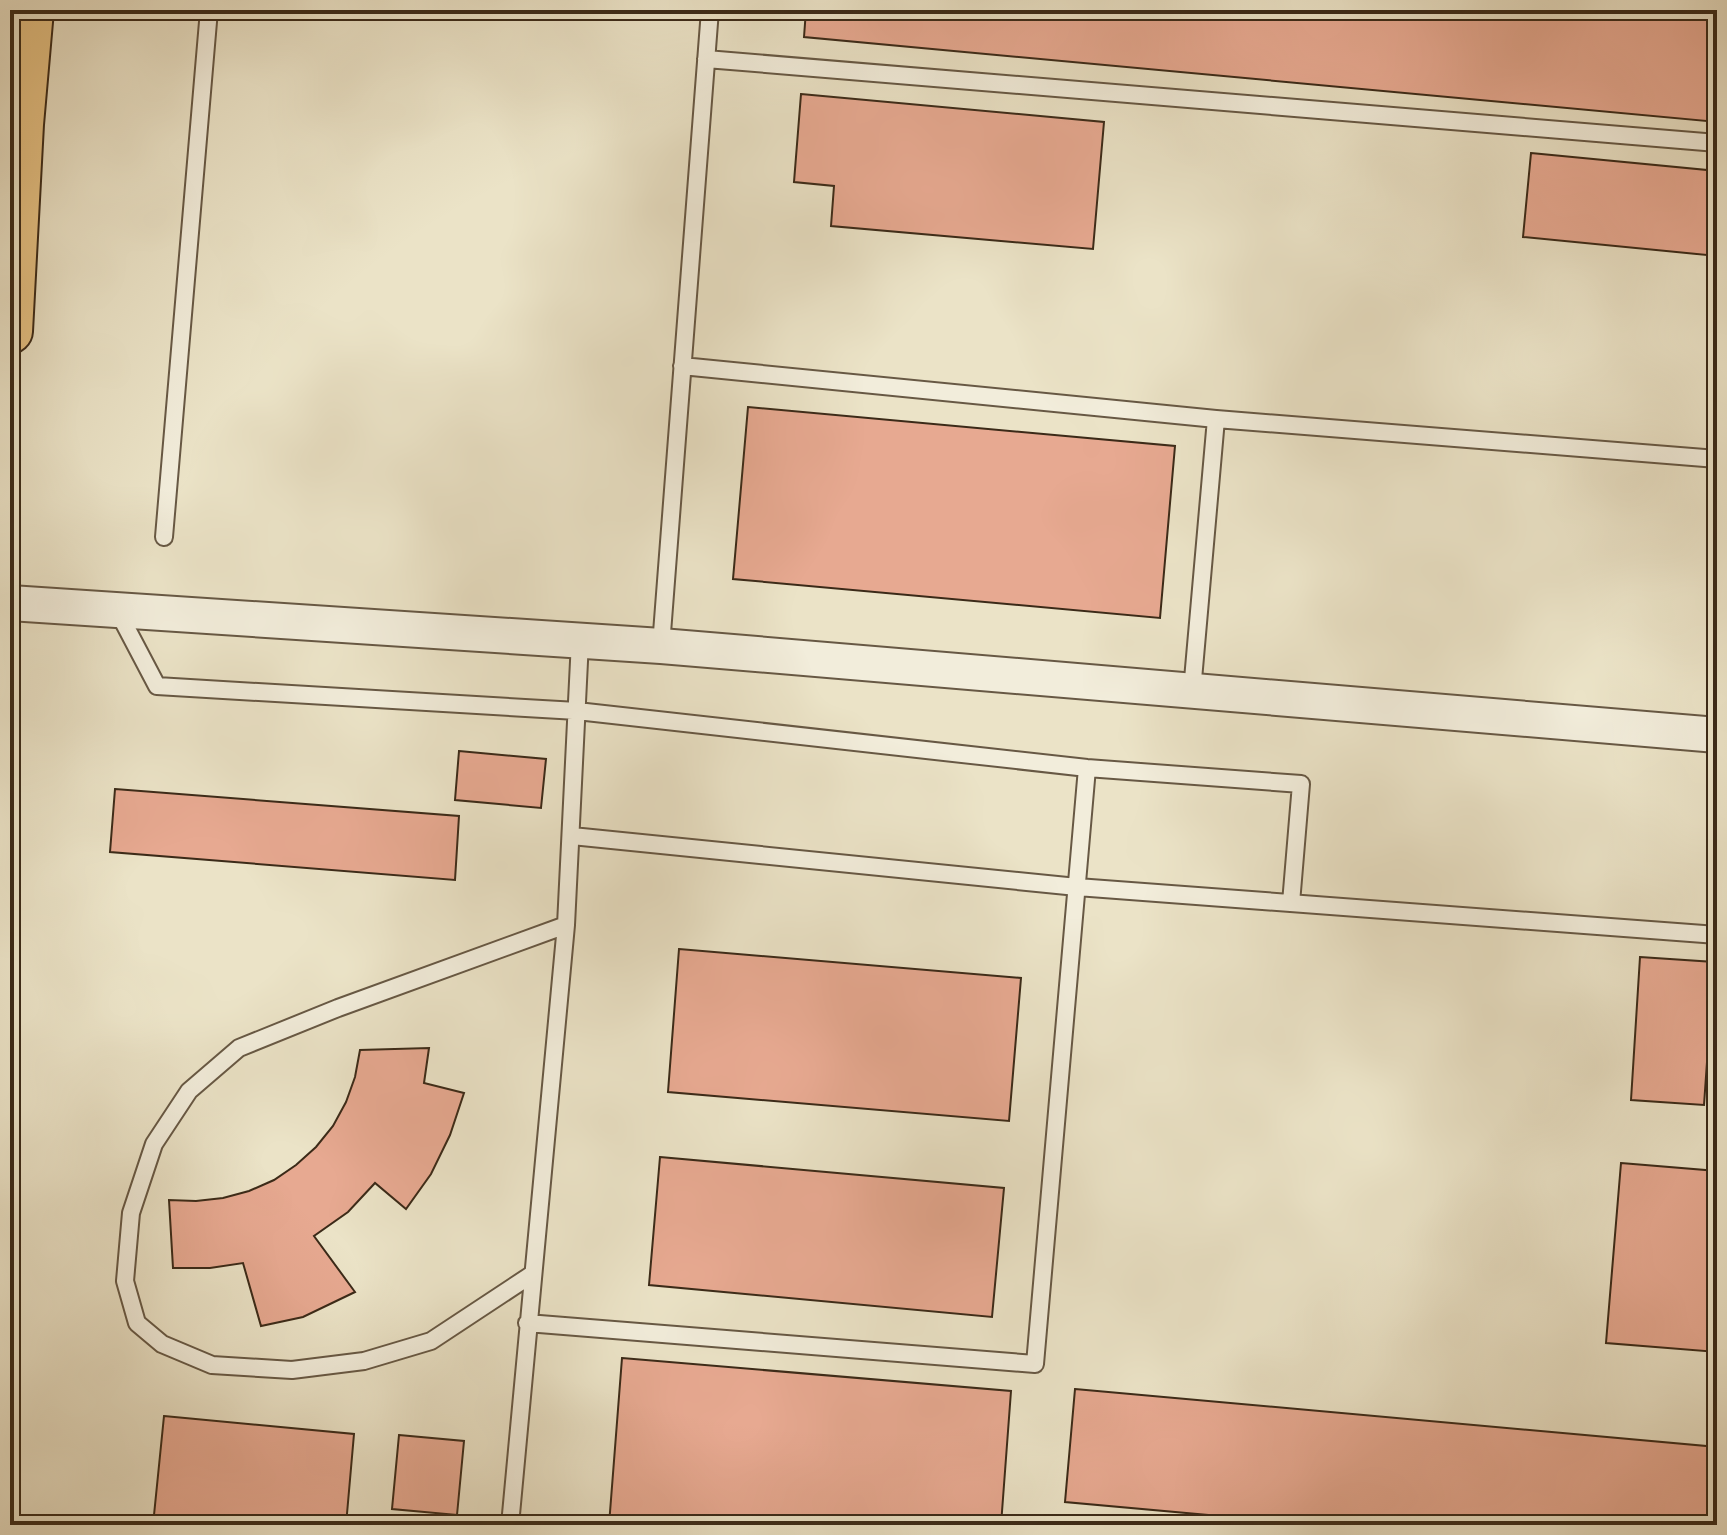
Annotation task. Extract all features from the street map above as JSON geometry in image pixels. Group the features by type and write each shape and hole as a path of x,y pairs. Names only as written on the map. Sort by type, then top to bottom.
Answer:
{"main road":[{"path":"10,331 16,121 31,10"}],"street":[{"path":"10,603 661,646 1717,735"}],"lane":[{"path":"164,537 209,10"},
{"path":"661,646 710,10"},
{"path":"706,59 1717,143"},
{"path":"682,366 1216,419 1717,459"},
{"path":"1192,691 1216,419"},
{"path":"117,610 157,686 577,711 1087,768 1301,784 1291,903"},
{"path":"510,1525 566,925 580,641"},
{"path":"527,1323 1035,1364 1087,768"},
{"path":"572,836 1077,887 1717,935"},
{"path":"531,1275 431,1341 364,1361 292,1370 212,1365 162,1344 137,1323 125,1281 131,1213 154,1144 189,1091 239,1048 338,1008 566,925"}],"building":[{"path":"806,10 1717,10 1717,122 804,37"},
{"path":"801,94 1104,122 1093,249 831,226 834,186 794,182"},
{"path":"1531,153 1717,171 1717,256 1523,237"},
{"path":"748,407 1175,446 1160,618 733,579"},
{"path":"459,751 546,759 541,808 455,800"},
{"path":"115,789 459,816 455,880 110,852"},
{"path":"679,949 1021,978 1009,1121 668,1092"},
{"path":"1640,957 1714,962 1704,1105 1631,1100"},
{"path":"429,1048 424,1083 464,1093 450,1135 431,1174 406,1209 375,1183 348,1212 314,1236 355,1292 303,1317 261,1326 243,1263 210,1268 173,1268 169,1200 223,1198 274,1180 316,1147 333,1126 355,1077 360,1050"},
{"path":"660,1157 1004,1188 992,1317 649,1285"},
{"path":"1621,1163 1717,1171 1717,1352 1606,1343"},
{"path":"622,1358 1011,1391 1001,1525 609,1525"},
{"path":"1075,1389 1717,1447 1717,1525 1319,1525 1065,1502"},
{"path":"164,1416 354,1434 346,1525 153,1525"},
{"path":"399,1435 464,1441 457,1515 392,1509"}]}
